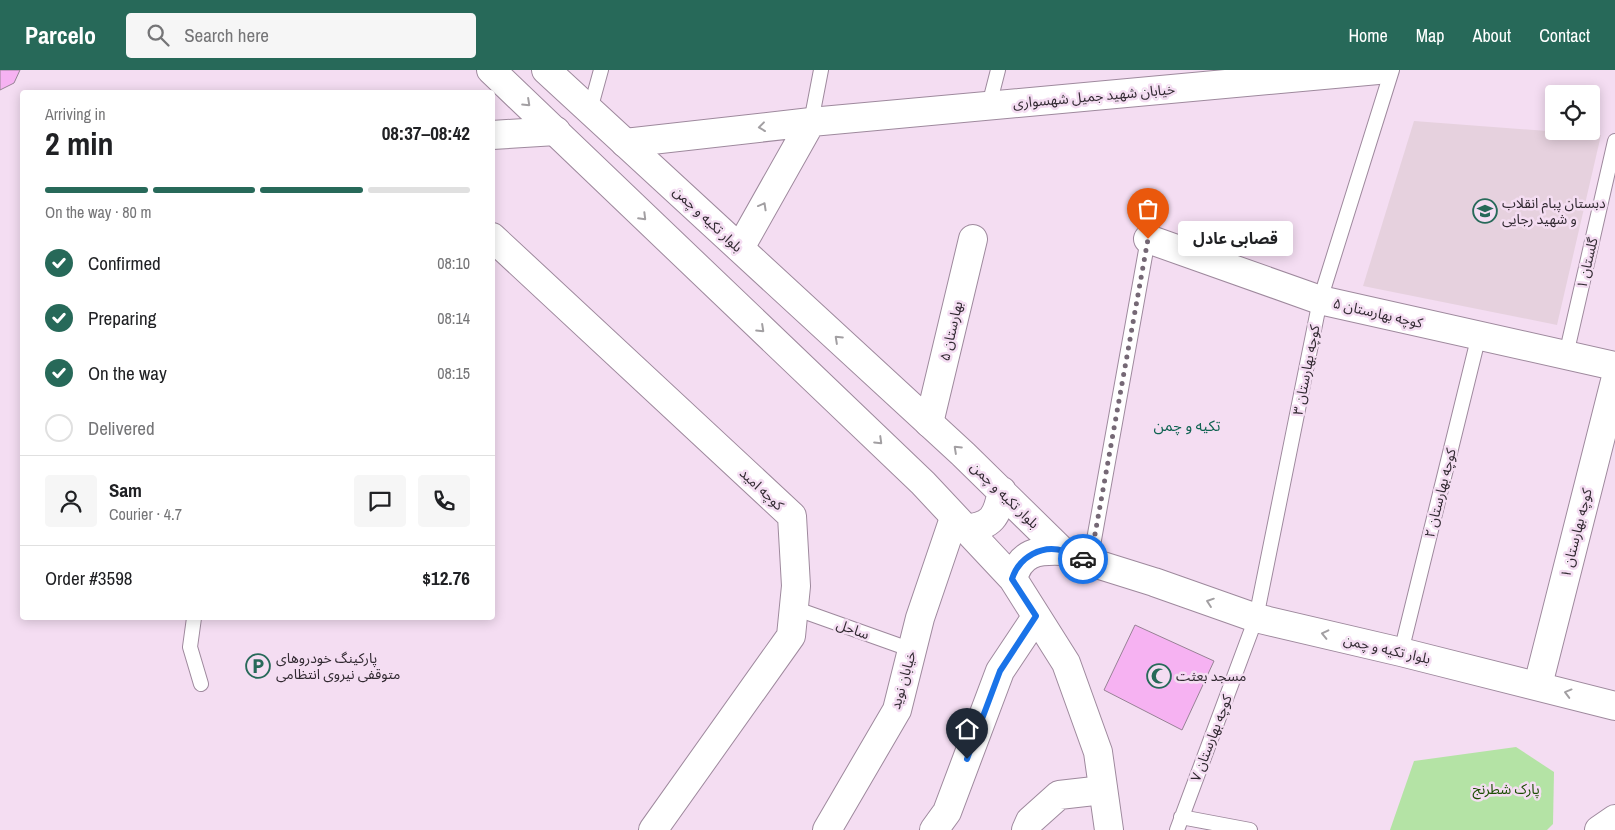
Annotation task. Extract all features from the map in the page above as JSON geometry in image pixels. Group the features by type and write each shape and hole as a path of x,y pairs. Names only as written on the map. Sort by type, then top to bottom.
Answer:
{"street":[{"path":"492,70 923,483 1012,579 1066,663 1098,752 1110,830"},
{"name":"بلوار تکیه و چمن","path":"546,70 929,422 1062,550 1090,562 1154,582 1256,618 1538,685 1615,706"},
{"name":"خیابان شهید جمیل شهسواری","path":"625,143 811,122 989,105 1197,78 1378,70"},
{"path":"740,248 811,122"},
{"path":"495,135 556,131"},
{"name":"بهارستان ۵","path":"929,422 973,239"},
{"name":"کوچه بهارستان ۵","path":"1148,239 1320,300 1615,366"},
{"name":"کوچه امید","path":"495,240 792,516 796,586 791,636 654,830"},
{"name":"کوچه بهارستان ۱","path":"1538,685 1615,381"},
{"path":"959,523 979,528 992,520 999,507 1002,491"},
{"name":"خیابان نوید","path":"827,830 897,710 920,618 959,523"},
{"path":"1012,579 1021,562 1034,552 1062,550"},
{"path":"934,830 947,812 1000,671 1036,616"},
{"path":"1026,830 1030,821 1059,795 1104,790"}],"lane":[{"path":"590,110 601,70"},
{"path":"811,122 821,70"},
{"path":"989,105 998,70"},
{"name":"کوچه بهارستان ۳","path":"1256,618 1320,300 1392,70"},
{"name":"گلستان ١","path":"1566,355 1615,141"},
{"path":"1090,562 1148,239"},
{"name":"کوچه بهارستان ۲","path":"1401,652 1479,335"},
{"name":"ساحل","path":"794,608 912,650"},
{"name":"کوچه بهارستان ۷","path":"1179,824 1256,618"},
{"path":"194,620 190,647 200,684"},
{"path":"1179,824 1250,830"}],"shaded area":[{"name":"دبستان پبام انقلاب و شهید رجایی","path":"1414,121 1545,131 1545,140 1600,140 1557,325 1363,286"}],"green space":[{"name":"پارک شطرنج","path":"1516,747 1554,772 1553,824 1547,830 1390,830 1414,761"}],"building":[{"path":"0,70 20,70 14,83 0,90"},
{"name":"مسجد بعثت","path":"1135,625 1214,661 1182,730 1104,690"}],"way so far":[{"path":"1083,559 1090,562 1148,239"}],"place":[{"name":"دبستان پبام انقلاب و شهید رجایی","path":"1485,211"},
{"name":"قصابی عادل","path":"1148,239"},
{"name":"پارکینگ خودروهای متوقفی نیروی انتظامی","path":"258,666"},
{"name":"مسجد بعثت","path":"1159,676"}],"district":[{"name":"تکیه و چمن","path":"1187,426"}],"route":[{"path":"967,759 1000,671 1036,616 1012,579 1015,571 1021,562 1034,552 1045,550 1062,550 1083,559"}]}
